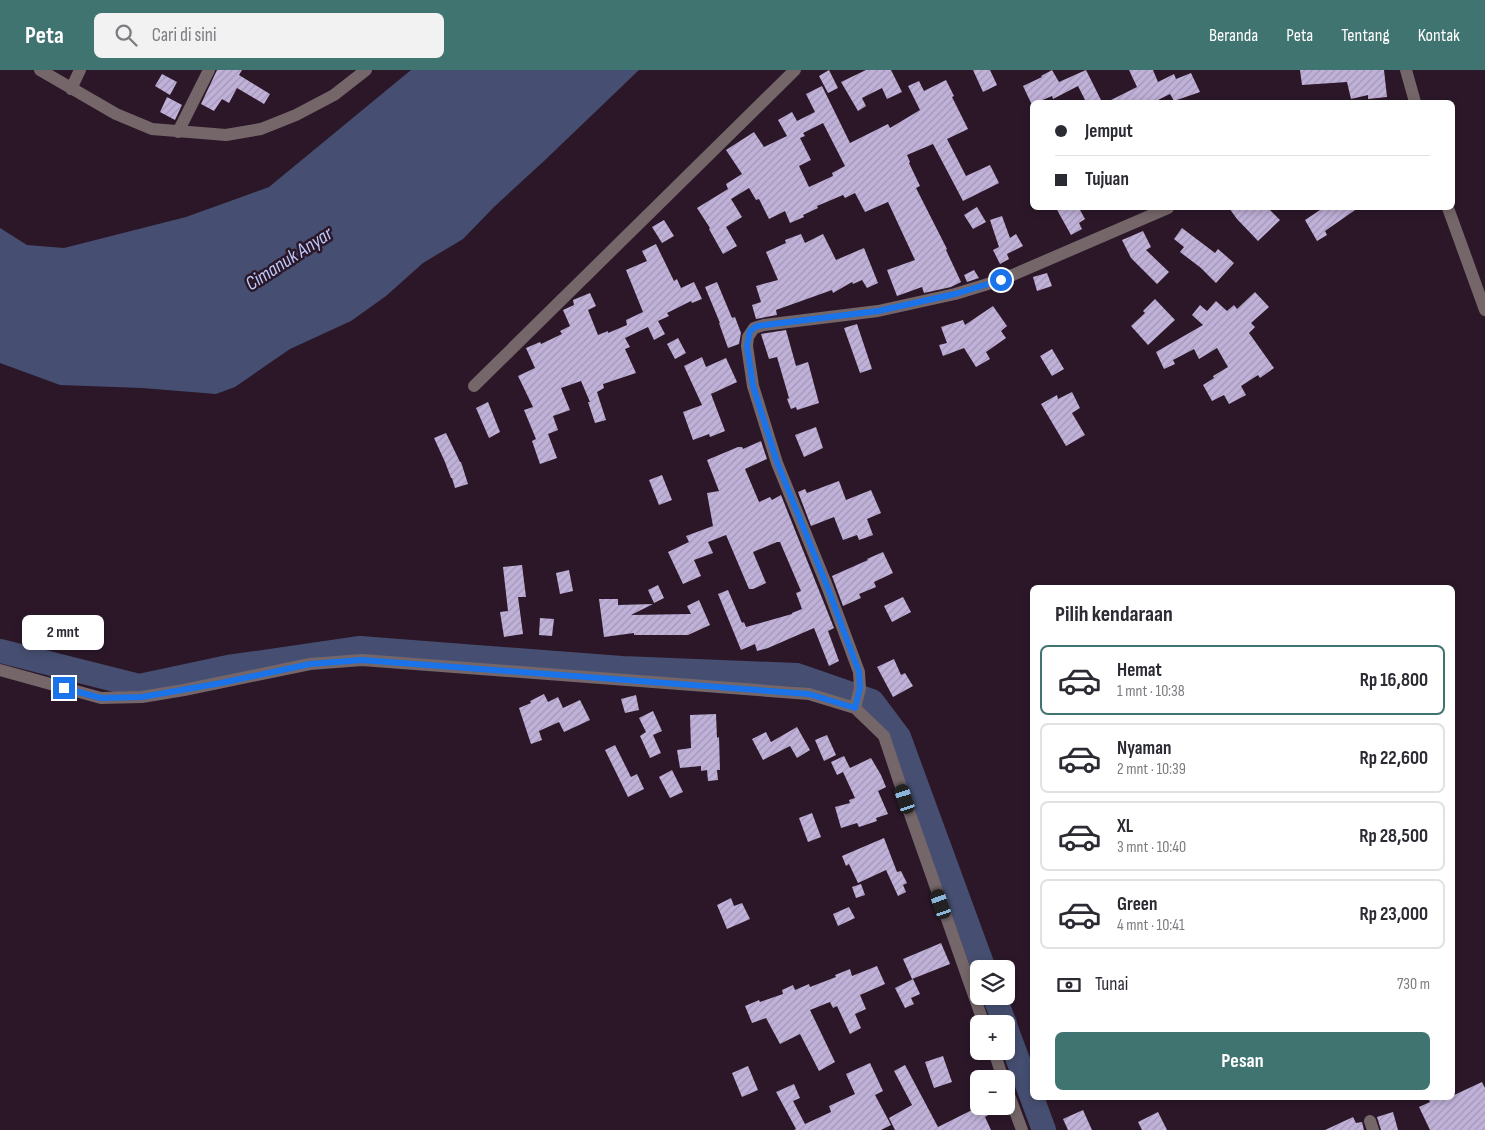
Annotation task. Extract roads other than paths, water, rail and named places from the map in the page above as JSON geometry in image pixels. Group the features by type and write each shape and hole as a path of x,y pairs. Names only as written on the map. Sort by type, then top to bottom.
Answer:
{"street":[{"path":"40,70 116,114 152,129 226,135 261,129 296,115 334,95 366,70"},
{"path":"71,89 80,70"},
{"path":"178,132 209,70"},
{"path":"474,386 795,70"},
{"path":"1406,70 1414,100"},
{"path":"856,705 860,688 859,672 777,462 753,386 747,346 750,331 757,326 869,312 955,294 1001,280 1163,210"},
{"path":"1449,210 1485,310"},
{"path":"0,670 101,698 142,697 231,682 310,664 362,660 809,694 856,705 884,736 981,1015"},
{"path":"1015,1111 1022,1130"}],"water":[{"name":"Cimanuk Anyar","path":"411,70 639,70 494,207 463,239 423,263 386,296 351,321 290,349 235,387 216,394 142,388 60,385 0,363 0,228 27,245 64,248 186,217 269,187"}],"waterway":[{"path":"0,651 139,686 228,667 360,648 622,668 797,675 872,701 899,737 981,960"},
{"path":"998,1005 1001,1015"},
{"path":"1015,1052 1030,1092"},
{"path":"1033,1100 1044,1130"}]}
